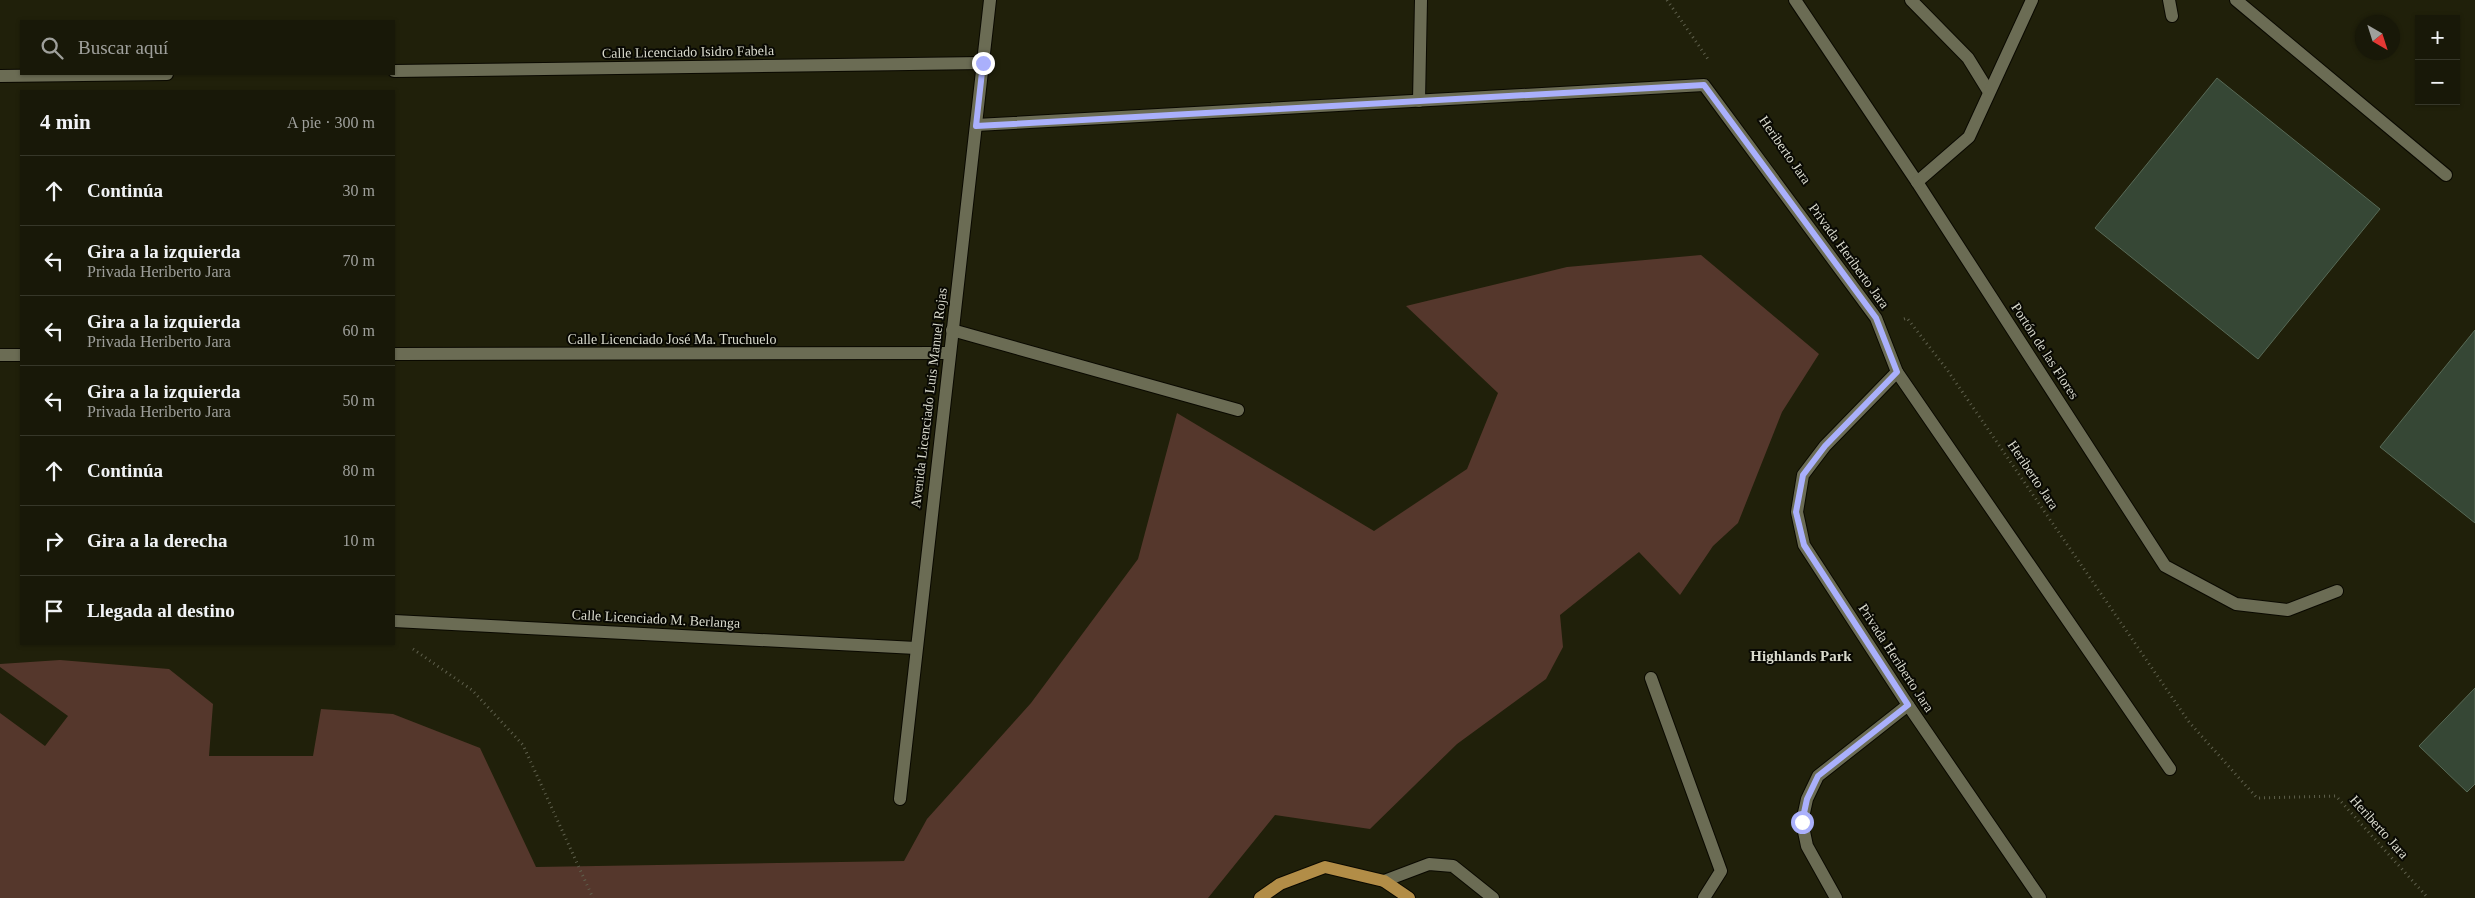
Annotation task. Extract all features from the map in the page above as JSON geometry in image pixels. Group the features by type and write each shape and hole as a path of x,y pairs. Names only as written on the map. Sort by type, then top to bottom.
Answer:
{"main road":[{"path":"1260,898 1280,884 1325,867 1384,881 1409,898"}],"street":[{"name":"Avenida Licenciado Luis Manuel Rojas","path":"900,799 990,0"},
{"path":"976,126 1419,101 1421,0"},
{"name":"Portón de las Flores","path":"1795,0 1917,182 2165,566 2236,604 2288,610 2337,592"},
{"path":"1911,0 1968,58 1989,92"},
{"path":"1917,182 1969,136 2032,0"},
{"path":"2169,0 2172,16"},
{"path":"2236,0 2446,175"},
{"name":"Calle Licenciado Isidro Fabela","path":"395,71 983,63"},
{"path":"0,76 84,75"},
{"name":"Privada Heriberto Jara","path":"1419,101 1704,85 1876,318 1897,372 1825,446 1803,475 1796,512 1804,545 1908,705 2040,898"},
{"path":"952,330 1238,410"},
{"name":"Calle Licenciado José Ma. Truchuelo","path":"395,354 950,353"},
{"path":"0,355 20,355"},
{"path":"1897,372 2170,769"},
{"name":"Calle Licenciado M. Berlanga","path":"395,621 916,648"},
{"path":"1651,678 1721,871 1704,898"},
{"path":"1836,898 1807,846 1802,822 1807,799 1818,776 1908,705"},
{"path":"1384,881 1429,864 1453,866 1493,898"}],"path":[{"path":"1668,0 1712,64"},
{"name":"Heriberto Jara","path":"1900,320 1907,318 1948,371 2188,722 2257,798 2336,796 2428,898"},
{"path":"409,647 472,690 523,745 593,898"}],"shaded area":[{"path":"1701,255 1819,354 1782,412 1738,523 1713,546 1680,595 1639,552 1560,615 1563,647 1546,679 1457,744 1370,829 1275,815 1208,898 0,898 0,713 45,746 68,716 0,667 0,664 60,660 169,669 213,704 209,756 313,756 321,709 393,714 480,748 536,867 904,861 927,819 1031,703 1138,559 1177,413 1374,531 1467,469 1498,393 1406,306 1567,267"}],"building":[{"path":"2217,78 2380,209 2258,359 2095,228"},
{"path":"2475,330 2475,523 2380,447"},
{"path":"2475,688 2475,784 2467,792 2419,746"}],"district":[{"name":"Highlands Park","path":"1801,656"}],"route":[{"path":"983,63 976,126 1704,85 1876,318 1897,372 1825,446 1803,475 1796,512 1804,545 1908,705 1818,776 1807,799 1802,822"}]}
